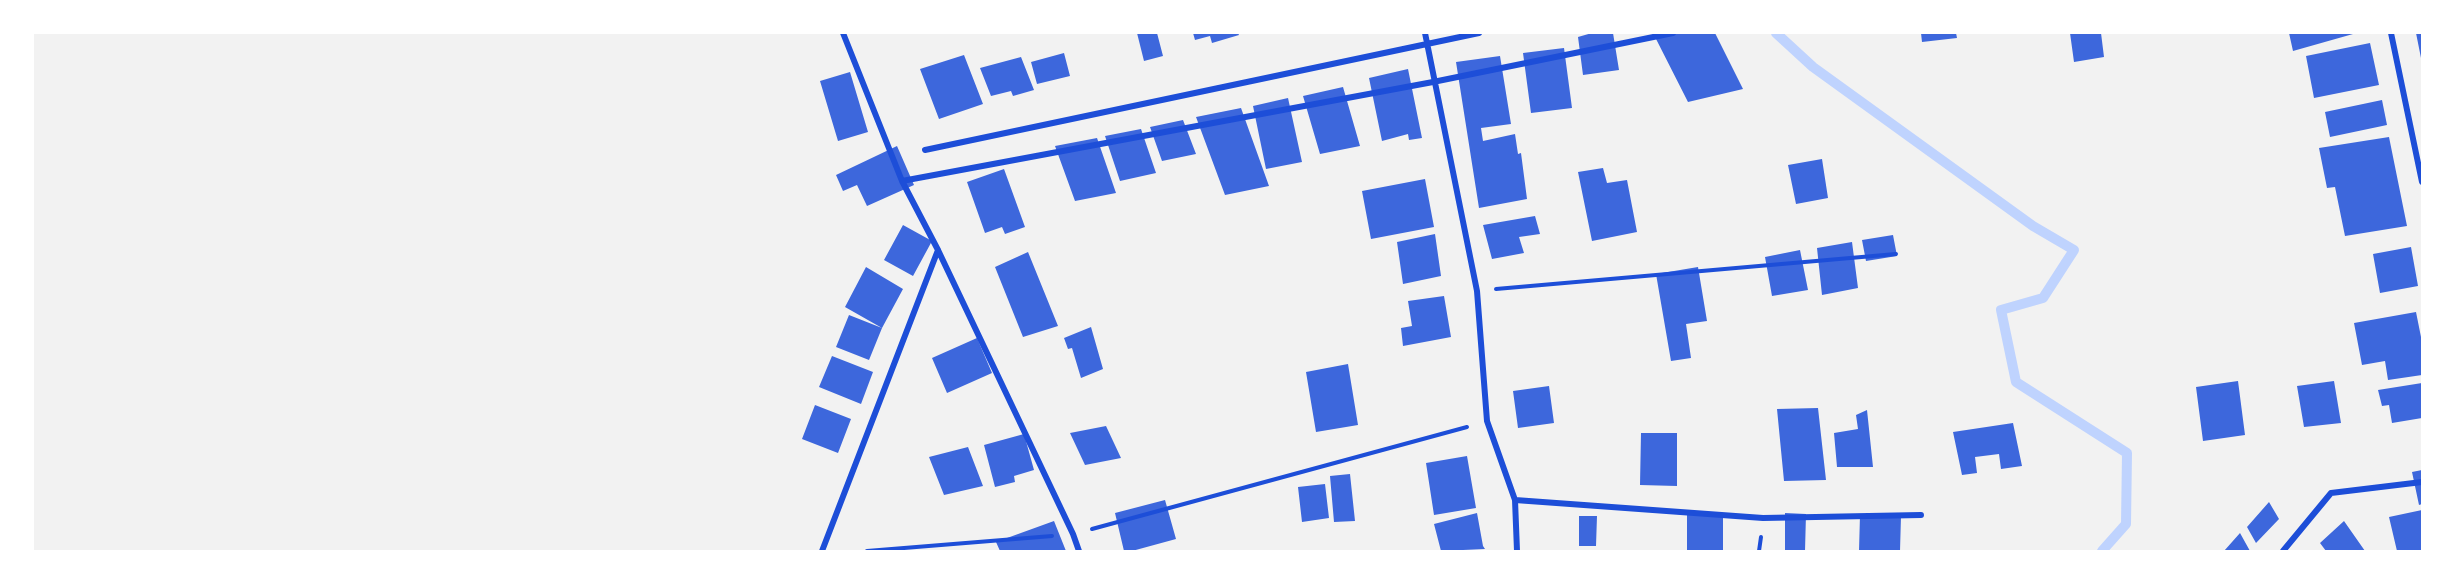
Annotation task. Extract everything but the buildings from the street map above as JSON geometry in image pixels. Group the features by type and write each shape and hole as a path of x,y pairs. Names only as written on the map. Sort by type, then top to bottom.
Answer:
{"street":[{"path":"843,33 902,181 938,250 1079,551"},
{"path":"1425,33 1477,291 1487,421 1515,500 1517,551"},
{"path":"925,150 1479,33"},
{"path":"902,181 1433,81 1673,33"},
{"path":"2391,33 2422,182"},
{"path":"822,551 938,250"},
{"path":"2283,551 2331,493 2422,482"},
{"path":"1515,500 1763,518 1921,515"}],"path":[{"path":"1477,291 1896,254"},
{"path":"867,551 1073,534 1487,421"}],"waterway":[{"path":"1776,33 1813,67 2033,226 2074,250 2043,298 2001,310 2016,382 2127,453 2126,524 2102,551"}]}
